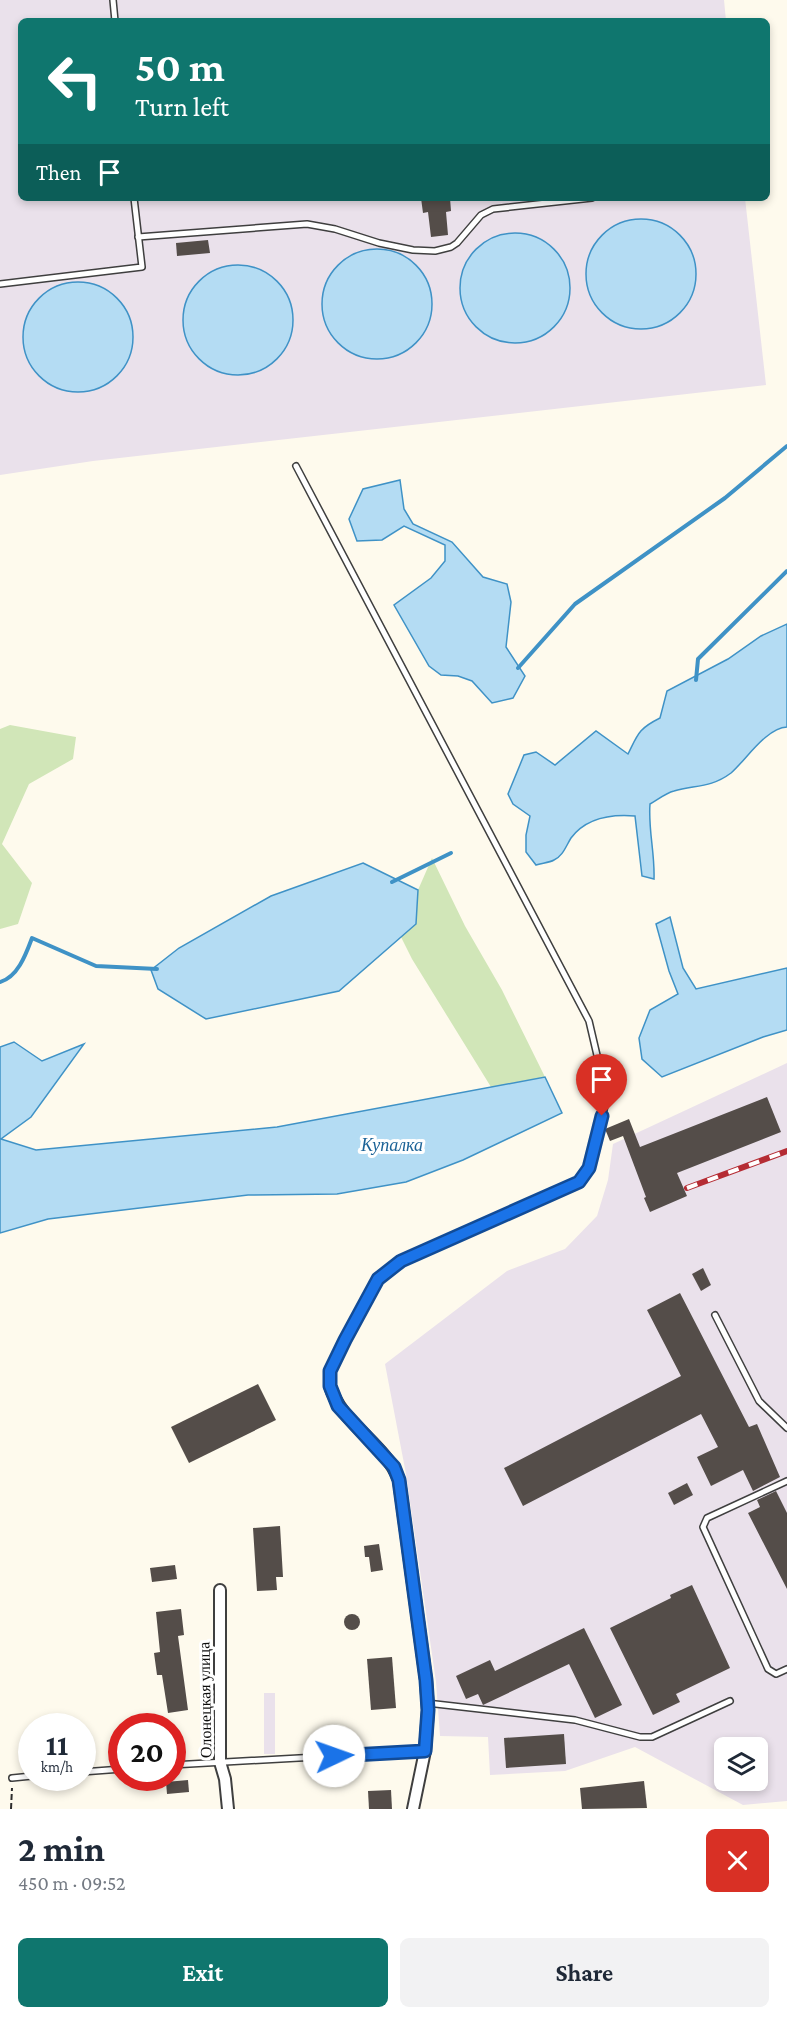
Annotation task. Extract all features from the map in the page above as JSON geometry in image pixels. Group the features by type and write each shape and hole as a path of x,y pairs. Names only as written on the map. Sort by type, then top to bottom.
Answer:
{"street":[{"path":"330,1386 338,1406 394,1467 399,1480 426,1680 427,1703 425,1751 413,1809"},
{"name":"Олонецкая улица","path":"220,1590 220,1762 225,1779 228,1809"}],"lane":[{"path":"112,0 115,18"},
{"path":"0,284 142,267 134,201"},
{"path":"138,237 307,224 424,252 451,247 481,216 493,209 565,201"},
{"path":"296,465 589,1021 607,1098 589,1168 579,1182 401,1261 378,1279 330,1371 330,1386"},
{"path":"715,1315 759,1401 787,1428"},
{"path":"787,1481 707,1518 703,1527 768,1669 776,1674 787,1669"},
{"path":"427,1703 575,1720 640,1737 652,1737 730,1701"},
{"path":"186,1764 425,1751"},
{"path":"12,1778 18,1777"}],"path":[{"path":"11,1809 12,1778"}],"shaded area":[{"path":"0,0 724,0 726,18 18,18 18,201 745,201 766,385 93,461 0,475"},
{"path":"787,1063 787,1801 743,1805 717,1791 768,1791 768,1737 714,1737 714,1789 635,1747 565,1771 490,1775 488,1737 440,1736 436,1682 406,1474 385,1364 507,1271 565,1249 597,1216 608,1180 613,1144"},
{"path":"264,1693 275,1693 275,1754 264,1754"}],"green space":[{"path":"10,725 76,737 73,759 29,784 2,844 32,883 18,924 0,929 0,729"},
{"path":"432,858 465,926 502,990 545,1077 491,1087 412,959 401,937 416,924 418,890"}],"water":[{"path":"641,219 662,223 680,235 692,253 696,274 692,295 680,313 662,325 641,329 620,325 602,313 590,295 586,274 590,253 602,235 620,223"},
{"path":"515,233 536,237 554,249 566,267 570,288 566,309 554,327 536,339 515,343 494,339 476,327 464,309 460,288 464,267 476,249 494,237"},
{"path":"377,249 398,253 416,265 428,283 432,304 428,325 416,343 398,355 377,359 356,355 338,343 326,325 322,304 326,283 338,265 356,253"},
{"path":"238,265 259,269 277,281 289,299 293,320 289,341 277,359 259,371 238,375 217,371 199,359 187,341 183,320 187,299 199,281 217,269"},
{"path":"78,282 99,286 117,298 129,316 133,337 129,358 117,376 99,388 78,392 57,388 39,376 27,358 23,337 27,316 39,298 57,286"},
{"path":"400,480 404,509 413,524 452,542 483,577 507,584 511,602 506,647 525,676 513,698 492,703 472,681 458,676 441,675 429,666 394,605 431,578 445,561 445,545 404,526 382,540 357,541 349,519 363,489"},
{"path":"787,624 787,727 779,729 764,739 724,778 710,784 671,792 650,804 654,879 642,876 635,816 608,817 592,822 577,831 557,858 536,865 526,852 526,835 530,816 513,804 508,794 524,755 536,752 555,765 596,731 628,754 634,741 647,725 660,718 667,691 728,659 761,636"},
{"path":"363,863 418,890 416,924 339,991 206,1019 158,989 151,970 179,948 271,896"},
{"path":"670,917 683,968 696,989 787,968 787,1030 763,1037 662,1077 642,1059 639,1038 650,1010 678,994 656,924"},
{"name":"Купалка","path":"14,1042 42,1061 84,1044 31,1117 1,1139 36,1150 277,1127 545,1077 562,1113 463,1160 406,1182 337,1194 248,1195 48,1219 0,1233 0,1047"}],"building":[{"path":"421,201 450,201 451,211 446,212 448,235 431,237 428,212 423,213"},
{"path":"208,240 210,253 177,256 176,243"},
{"path":"767,1097 781,1132 677,1173 687,1196 650,1212 623,1136 610,1141 605,1129 629,1119 640,1147"},
{"path":"703,1268 711,1285 701,1291 692,1274"},
{"path":"680,1293 749,1427 757,1424 780,1477 753,1491 743,1470 711,1486 697,1457 718,1447 701,1414 523,1506 504,1468 681,1376 647,1310"},
{"path":"258,1384 276,1420 189,1463 171,1427"},
{"path":"687,1483 693,1495 674,1505 668,1493"},
{"path":"776,1491 787,1513 787,1589 748,1513 760,1507 757,1500"},
{"path":"280,1526 283,1577 276,1577 277,1590 257,1591 253,1528"},
{"path":"379,1544 383,1570 371,1572 369,1557 365,1557 364,1546"},
{"path":"175,1565 177,1579 152,1582 150,1568"},
{"path":"692,1585 730,1668 676,1694 680,1702 653,1715 610,1628"},
{"path":"181,1609 184,1635 178,1636 188,1710 168,1713 162,1675 157,1675 154,1653 160,1652 156,1612"},
{"path":"352,1614 358,1616 360,1622 358,1628 352,1630 346,1628 344,1622 346,1616"},
{"path":"584,1628 622,1705 595,1718 569,1664 483,1705 478,1694 466,1699 456,1676 490,1660 495,1671"},
{"path":"392,1657 396,1708 371,1710 367,1659"},
{"path":"564,1734 566,1764 506,1768 504,1738"},
{"path":"186,1780 188,1780 189,1792 167,1794 167,1791 186,1791"},
{"path":"644,1781 647,1808 582,1809 580,1788"},
{"path":"391,1790 392,1809 369,1809 368,1791"}],"waterway":[{"path":"518,668 575,604 725,498 787,446"},
{"path":"696,680 698,659 787,571"},
{"path":"392,882 451,853"},
{"path":"0,982 16,970 32,938 96,966 157,969"}],"railway":[{"path":"687,1188 787,1151"}],"route":[{"path":"334,1756 425,1751 428,1710 399,1480 394,1467 338,1406 330,1386 330,1371 378,1279 401,1261 579,1182 589,1168 602,1116"}]}
